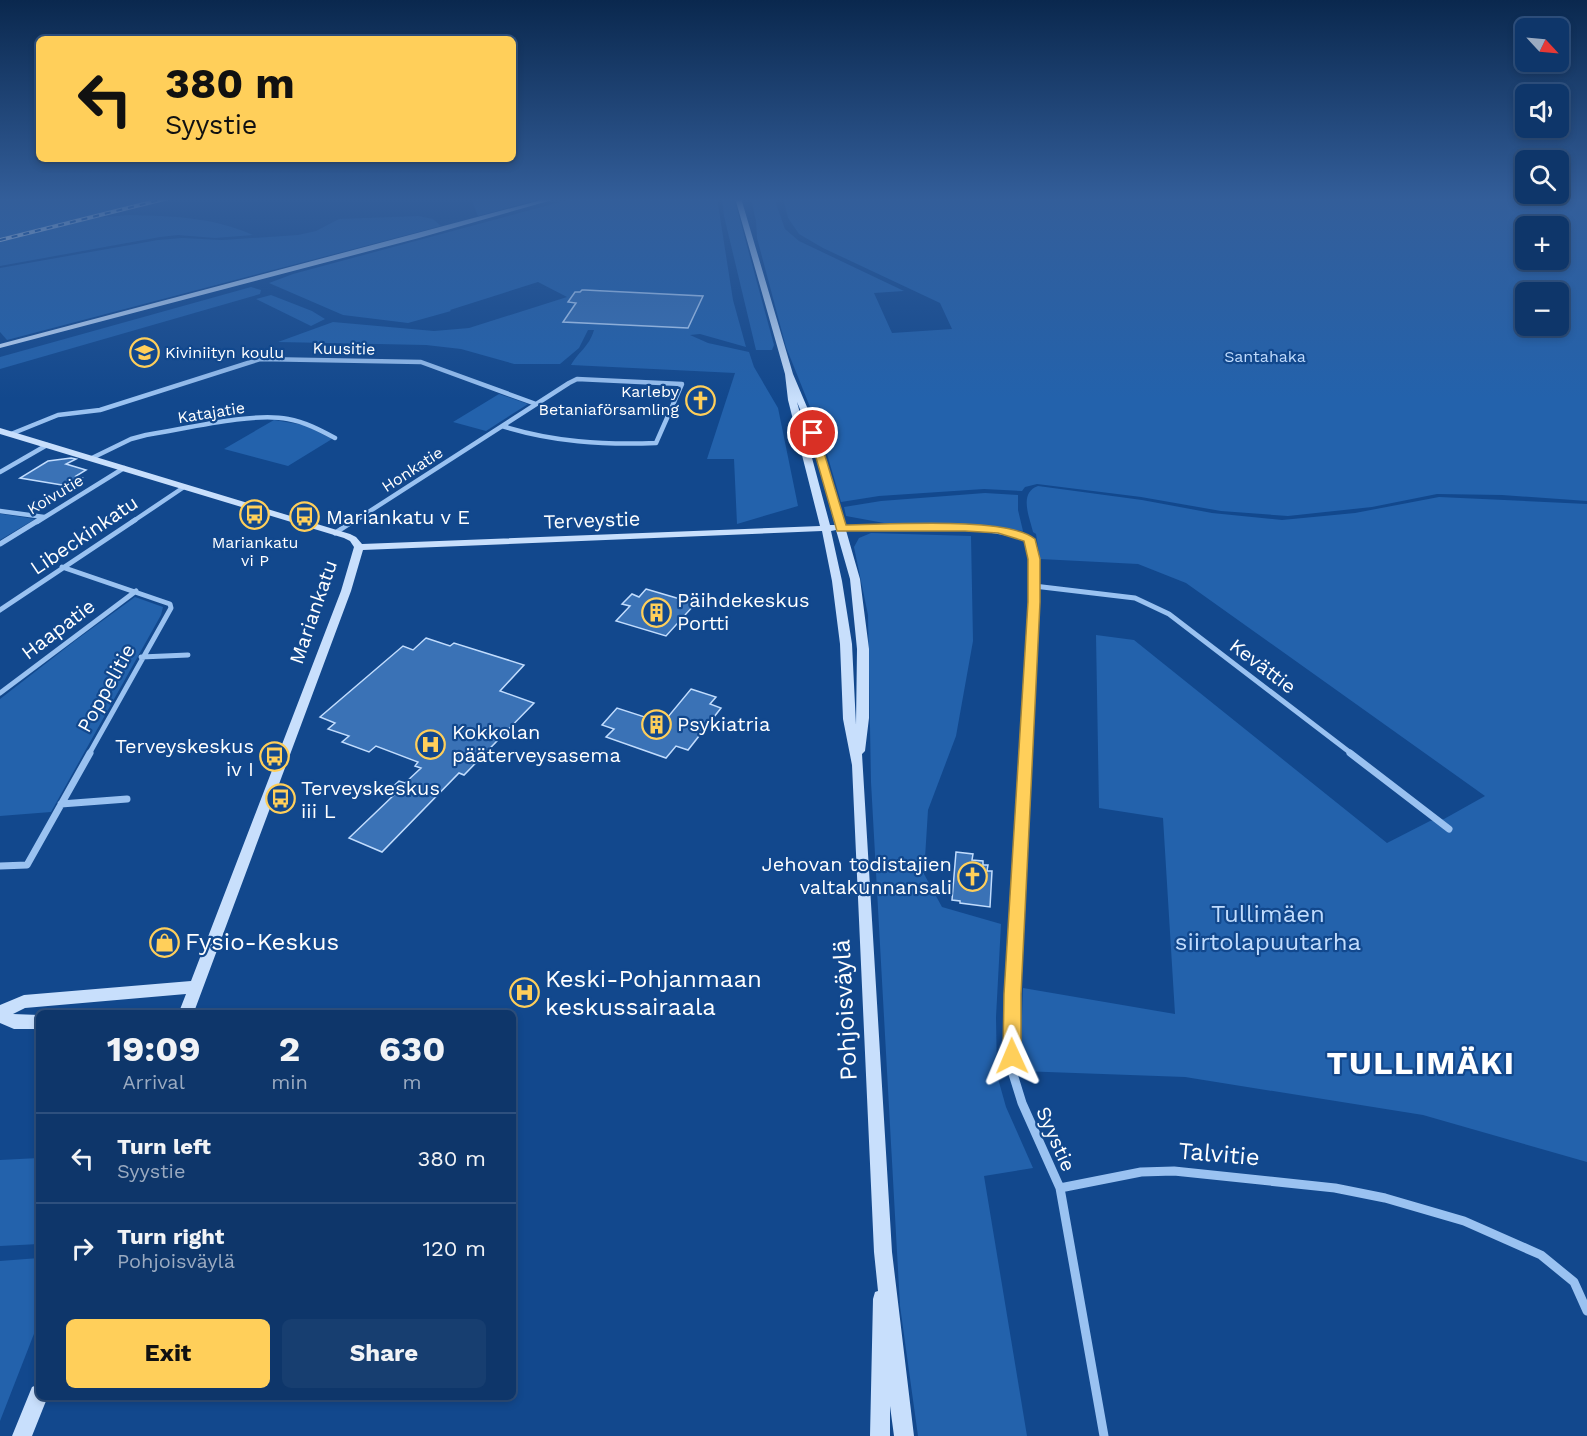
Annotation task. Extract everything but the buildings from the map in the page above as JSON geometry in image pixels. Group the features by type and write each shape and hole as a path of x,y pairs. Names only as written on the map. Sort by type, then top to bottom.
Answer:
{"main road":[{"path":"0,346 305,265"},
{"path":"0,352 314,265"},
{"name":"Pohjoisväylä","path":"758,265 789,374 813,433 855,579 863,649 863,718 858,765"},
{"name":"Pohjoisväylä","path":"789,374 792,400 826,529 846,644 849,719 858,765 883,1252 904,1436"},
{"name":"Mariankatu","path":"0,430 335,533 353,539 359,546 346,591 188,1010"},
{"name":"Terveystie","path":"359,546 841,528"},
{"path":"0,1013 24,1002 196,987"},
{"path":"0,1013 14,1022 36,1022"},
{"name":"Pohjoisväylä","path":"880,1436 883,1252"},
{"path":"22,1436 37,1400"}],"street":[{"name":"Kuusitie","path":"11,434 58,416 100,410 260,359 421,362 536,404"},
{"name":"Honkatie","path":"335,533 536,404 577,379 682,384 657,442 611,443 550,440 502,426"},
{"name":"Katajatie","path":"92,458 131,439 146,435 254,418 269,417 301,421 335,438"},
{"path":"0,472 47,445"},
{"name":"Koivutie","path":"0,544 124,468"},
{"name":"Libeckinkatu","path":"0,610 184,487"},
{"path":"0,511 44,517"},
{"name":"Syystie","path":"841,528 965,528 1016,533 1029,539 1034,559 1034,586 1012,994 1013,1074 1022,1103 1060,1188"},
{"name":"Poppelitie","path":"0,866 27,865 141,657 171,608 170,604 136,591 62,567"},
{"name":"Kevättie","path":"1034,586 1135,598 1169,614 1449,829"},
{"name":"Haapatie","path":"0,693 136,591"},
{"path":"141,657 188,655"},
{"path":"60,804 128,799"},
{"name":"Talvitie","path":"1060,1188 1141,1172 1174,1171 1335,1188 1385,1198 1464,1221 1541,1256 1574,1282 1587,1311"},
{"path":"1060,1188 1104,1436"}],"green space":[{"path":"17,265 292,265 7,340 0,332 0,268"},
{"path":"326,265 728,265 733,300 746,347 700,334 690,335 708,343 749,352 754,367 778,408 798,506 737,524 734,459 707,459 735,373 571,365 589,341 594,330 588,330 579,348 560,364 514,364 461,349 426,345 278,342 333,322 434,331 469,328 567,297 538,282 408,323 343,315 269,283"},
{"path":"736,265 752,265 774,345 772,350 756,350"},
{"name":"Santahaka","path":"764,265 849,265 904,291 874,293 892,333 952,329 940,303 859,265 1515,265 1515,270 1569,270 1569,265 1587,265 1587,501 1502,495 1437,494 1372,507 1288,516 1221,511 1141,497 1037,484 1025,487 1022,491 984,489 879,496 841,502 822,437 786,347"},
{"path":"251,287 261,290 260,294 0,369 0,357"},
{"path":"271,295 312,311 325,319 311,326 256,299"},
{"path":"499,394 528,404 486,431 453,422"},
{"path":"274,420 304,425 332,439 288,466 224,449"},
{"name":"Tullimäen siirtolapuutarha","path":"1038,486 1142,500 1212,513 1282,520 1355,513 1439,497 1587,504 1587,1162 1423,1115 1185,1077 1020,1071 1023,988 1175,1014 1163,818 1099,808 1096,635 1134,640 1387,843 1430,821 1444,819 1485,796 1186,583 1138,564 1040,559 1036,534 1033,532 1027,506 1028,494"},
{"path":"985,493 1018,495 1018,510 1023,531 964,524 884,523 846,516 844,507 881,501"},
{"path":"0,514 2,514 35,519 0,540"},
{"path":"871,533 971,536 973,641 956,736 928,810 924,874 942,907 1001,924 996,1017 997,1075 1006,1107 1033,1168 984,1176 1027,1436 918,1436 900,1306 871,782 868,615 854,547 859,538"},
{"path":"135,597 163,607 161,615 51,812 0,816 0,699"},
{"path":"36,1158 36,1244 0,1246 0,1160"},
{"path":"36,1258 36,1329 0,1421 0,1261"}],"place":[{"name":"Kiviniityn koulu","path":"144,352"},
{"name":"Karleby Betaniaförsamling","path":"700,400"},
{"name":"Mariankatu vi P","path":"255,514"},
{"name":"Mariankatu v E","path":"305,517"},
{"name":"Päihdekeskus Portti","path":"656,612"},
{"name":"Psykiatria","path":"656,724"},
{"name":"Kokkolan pääterveysasema","path":"431,744"},
{"name":"Terveyskeskus iv I","path":"275,757"},
{"name":"Terveyskeskus iii L","path":"280,799"},
{"name":"Jehovan todistajien valtakunnansali","path":"973,876"},
{"name":"Fysio-Keskus","path":"164,942"},
{"name":"Keski-Pohjanmaan keskussairaala","path":"524,993"}],"district":[{"name":"TULLIMÄKI","path":"1421,1063"}],"route":[{"path":"813,433 841,528 965,528 999,530 1016,533 1029,539 1034,559 1033,640 1012,994 1012,1056"}]}
